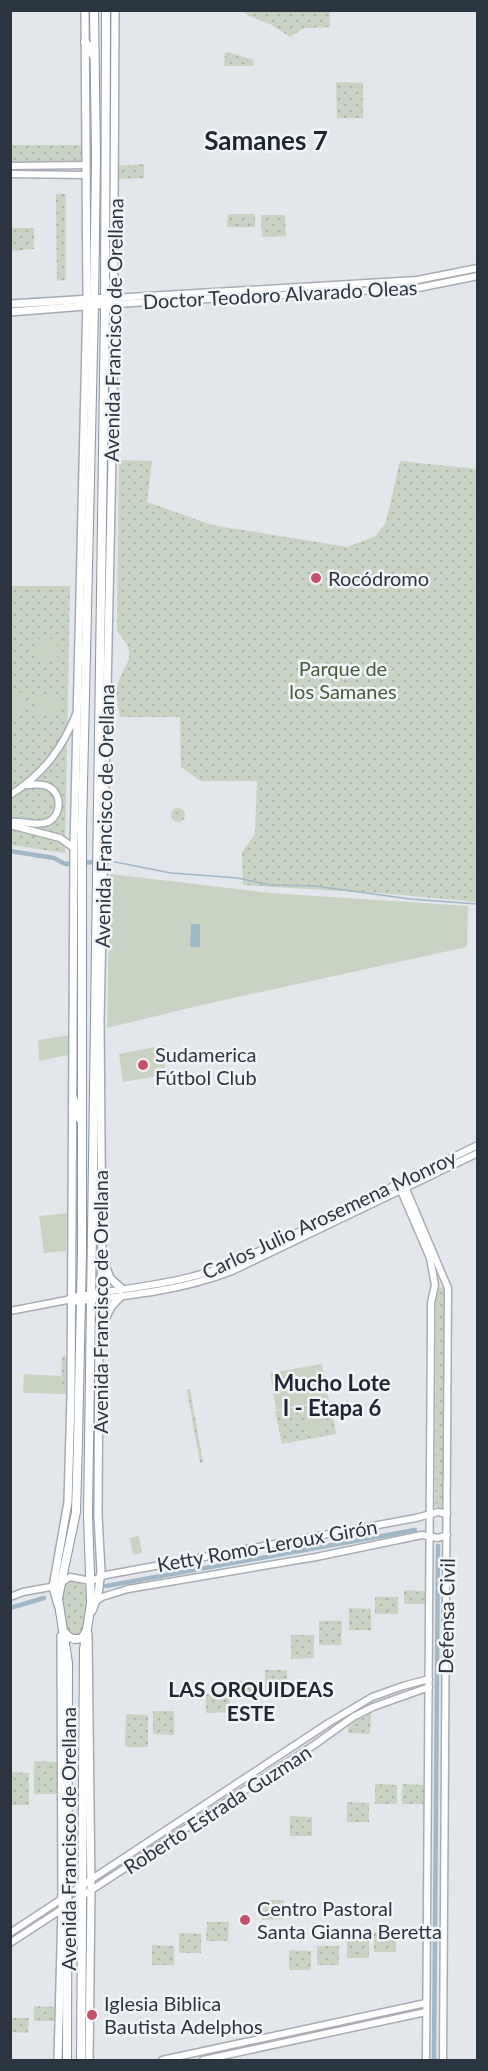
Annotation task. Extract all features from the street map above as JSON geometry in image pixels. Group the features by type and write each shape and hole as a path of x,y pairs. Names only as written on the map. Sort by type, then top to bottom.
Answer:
{"highway":[{"name":"Avenida Francisco de Orellana","path":"67,2061 65,1896 68,1663 58,1607 57,1586 74,1525 76,1505 81,1298 82,1129 76,852 82,819 90,303 96,157 94,10"},
{"name":"Avenida Francisco de Orellana","path":"81,2061 84,1649 91,1603 88,1516 100,873 98,777 109,301 106,10"},
{"path":"85,42 94,56"},
{"path":"98,777 105,805"},
{"path":"74,837 82,819"},
{"path":"73,1098 82,1129"},
{"path":"92,1242 101,1215"},
{"path":"64,1632 69,1637 77,1639 84,1636 88,1624"}],"main road":[{"name":"Avenida Francisco de Orellana","path":"76,852 74,837 77,711 90,303 86,175 85,10"},
{"name":"Avenida Francisco de Orellana","path":"100,856 105,805 109,301 115,10"},
{"name":"Doctor Teodoro Alvarado Oleas","path":"10,312 109,301"},
{"name":"Doctor Teodoro Alvarado Oleas","path":"10,304 90,303"},
{"name":"Avenida Francisco de Orellana","path":"57,1586 68,1502 78,873"},
{"name":"Avenida Francisco de Orellana","path":"89,2061 91,1880 88,1624 96,1601 100,1577 99,1332 102,1258 100,873"},
{"path":"99,1332 111,1307 121,1293 110,1278 102,1258"},
{"name":"Avenida Francisco de Orellana","path":"61,1618 65,1896"},
{"name":"Avenida Francisco de Orellana","path":"58,2061 65,1907"}],"street":[{"path":"10,166 86,165"},
{"path":"10,174 86,175"},
{"name":"Doctor Teodoro Alvarado Oleas","path":"464,275 477,268"},
{"name":"Doctor Teodoro Alvarado Oleas","path":"109,301 464,275 477,276"},
{"path":"11,794 24,786 53,759 70,730 77,711"},
{"path":"10,823 44,823 52,819 57,812 58,796 51,788 39,784 24,786"},
{"path":"10,823 60,838 76,852"},
{"name":"Carlos Julio Arosemena Monroy","path":"402,1186 477,1146"},
{"name":"Carlos Julio Arosemena Monroy","path":"10,1311 121,1293 208,1273 477,1153"},
{"name":"Defensa Civil","path":"402,1186 430,1258 435,1284 431,1303 426,2061"},
{"name":"Defensa Civil","path":"402,1186 448,1288 442,2061"},
{"name":"Ketty Romo-Leroux Girón","path":"10,1597 32,1590 57,1586 70,1577 79,1577 89,1581 438,1512 447,1514"},
{"name":"Ketty Romo-Leroux Girón","path":"96,1601 129,1589 316,1557 422,1535 438,1538 447,1535"},
{"name":"Roberto Estrada Guzman","path":"10,1933 349,1710 372,1697 403,1686 429,1683"},
{"name":"Roberto Estrada Guzman","path":"11,1941 337,1730 353,1717 429,1683"},
{"path":"349,1710 349,1716 353,1717"},
{"path":"330,1722 336,1722 337,1730"},
{"path":"240,1781 237,1787 244,1790"},
{"path":"218,1795 226,1798 223,1804"},
{"path":"162,2061 426,2003"},
{"path":"203,2061 426,2012"},
{"path":"351,2019 348,2025 352,2028"},
{"path":"330,2024 335,2027 333,2032"},
{"path":"238,2044 237,2049 240,2052"},
{"path":"219,2048 223,2051 221,2056"}],"green space":[{"path":"243,11 330,11 330,27 304,28 290,37"},
{"path":"228,52 253,60 254,66 224,66 225,54"},
{"path":"336,82 363,83 363,118 337,118"},
{"path":"11,145 86,145 86,165 11,165"},
{"path":"144,164 144,178 119,179 119,166"},
{"path":"56,194 66,194 66,280 57,281"},
{"path":"228,214 255,214 255,227 227,227"},
{"path":"261,215 285,215 286,236 262,237"},
{"path":"11,228 34,228 34,249 11,251"},
{"name":"Parque de los Samanes","path":"119,460 152,461 147,502 212,525 347,547 376,536 386,522 400,461 477,469 477,902 243,885 242,852 255,834 257,781 200,781 181,767 180,717 120,717 117,691 120,678 129,660 129,654 128,648 117,631"},
{"path":"10,586 70,586 65,853 11,845"},
{"path":"34,639 57,639 57,661 34,661"},
{"path":"13,693 24,693 24,715 13,715"},
{"path":"36,694 59,694 59,715 36,715"},
{"path":"178,808 183,810 185,815 183,820 178,822 173,820 171,815 173,810"},
{"path":"110,874 270,893 468,906 467,947 107,1028"},
{"path":"69,1035 68,1055 39,1061 38,1040"},
{"name":"Sudamerica Fútbol Club","path":"166,1045 164,1075 123,1082 119,1054"},
{"path":"67,1213 66,1251 44,1253 39,1216"},
{"path":"441,1287 447,1291 444,1508 440,1510 435,1506 436,1290"},
{"path":"62,1356 68,1356 67,1394 61,1394"},
{"path":"322,1364 329,1400 276,1410 270,1373"},
{"path":"24,1374 61,1376 61,1394 23,1393"},
{"path":"190,1389 203,1462 200,1463 187,1390"},
{"path":"330,1401 336,1434 282,1444 275,1411"},
{"path":"325,1406 327,1418 305,1421 303,1410"},
{"path":"324,1420 326,1433 307,1436 304,1423"},
{"path":"139,1536 142,1553 133,1555 130,1538"},
{"path":"71,1580 82,1582 86,1588 87,1599 83,1631 81,1635 74,1636 63,1619 62,1612 64,1584"},
{"path":"404,1590 427,1591 427,1604 404,1604"},
{"path":"375,1597 398,1597 398,1614 375,1614"},
{"path":"349,1608 371,1609 371,1630 349,1630"},
{"path":"319,1621 342,1621 341,1645 319,1645"},
{"path":"291,1635 314,1635 314,1658 291,1659"},
{"path":"265,1670 287,1670 287,1690 265,1690"},
{"path":"237,1681 260,1681 259,1697 237,1697"},
{"path":"206,1694 230,1694 230,1712 206,1713"},
{"path":"153,1711 174,1711 174,1735 153,1734"},
{"path":"371,1712 370,1734 348,1733 348,1725"},
{"path":"126,1714 148,1715 148,1747 125,1747"},
{"path":"34,1761 57,1762 57,1794 34,1794"},
{"path":"11,1772 29,1773 29,1805 11,1805"},
{"path":"375,1784 397,1785 397,1804 375,1804"},
{"path":"402,1784 424,1785 424,1804 402,1804"},
{"path":"347,1802 369,1803 369,1822 347,1822"},
{"path":"290,1816 312,1817 312,1836 290,1836"},
{"path":"262,1900 284,1900 284,1919 262,1920"},
{"path":"207,1922 229,1922 228,1941 206,1941"},
{"path":"374,1932 396,1933 396,1952 374,1952"},
{"path":"179,1933 201,1934 201,1953 179,1953"},
{"path":"347,1938 369,1939 369,1958 347,1958"},
{"path":"152,1945 174,1946 174,1965 152,1965"},
{"path":"317,1946 339,1946 339,1965 317,1965"},
{"path":"289,1950 311,1951 311,1970 289,1970"},
{"path":"34,2006 58,2007 57,2021 34,2021"},
{"path":"11,2018 29,2018 28,2033 11,2032"}],"water":[{"path":"191,924 200,924 200,947 190,947"}],"waterway":[{"path":"10,851 54,858 65,864 110,861"},
{"path":"110,861 171,873 238,878 270,885 315,886 410,899 478,904"},
{"path":"106,1586 415,1530"},
{"path":"434,2060 438,1546"},
{"path":"10,1608 44,1598"}],"place":[{"name":"Rocódromo","path":"316,578"},
{"name":"Sudamerica Fútbol Club","path":"143,1065"},
{"name":"Centro Pastoral Santa Gianna Beretta","path":"245,1920"},
{"name":"Iglesia Biblica Bautista Adelphos","path":"92,2015"}],"district":[{"name":"Samanes 7","path":"266,140"},
{"name":"Mucho Lote I - Etapa 6","path":"332,1394"},
{"name":"LAS ORQUIDEAS ESTE","path":"251,1700"}]}
